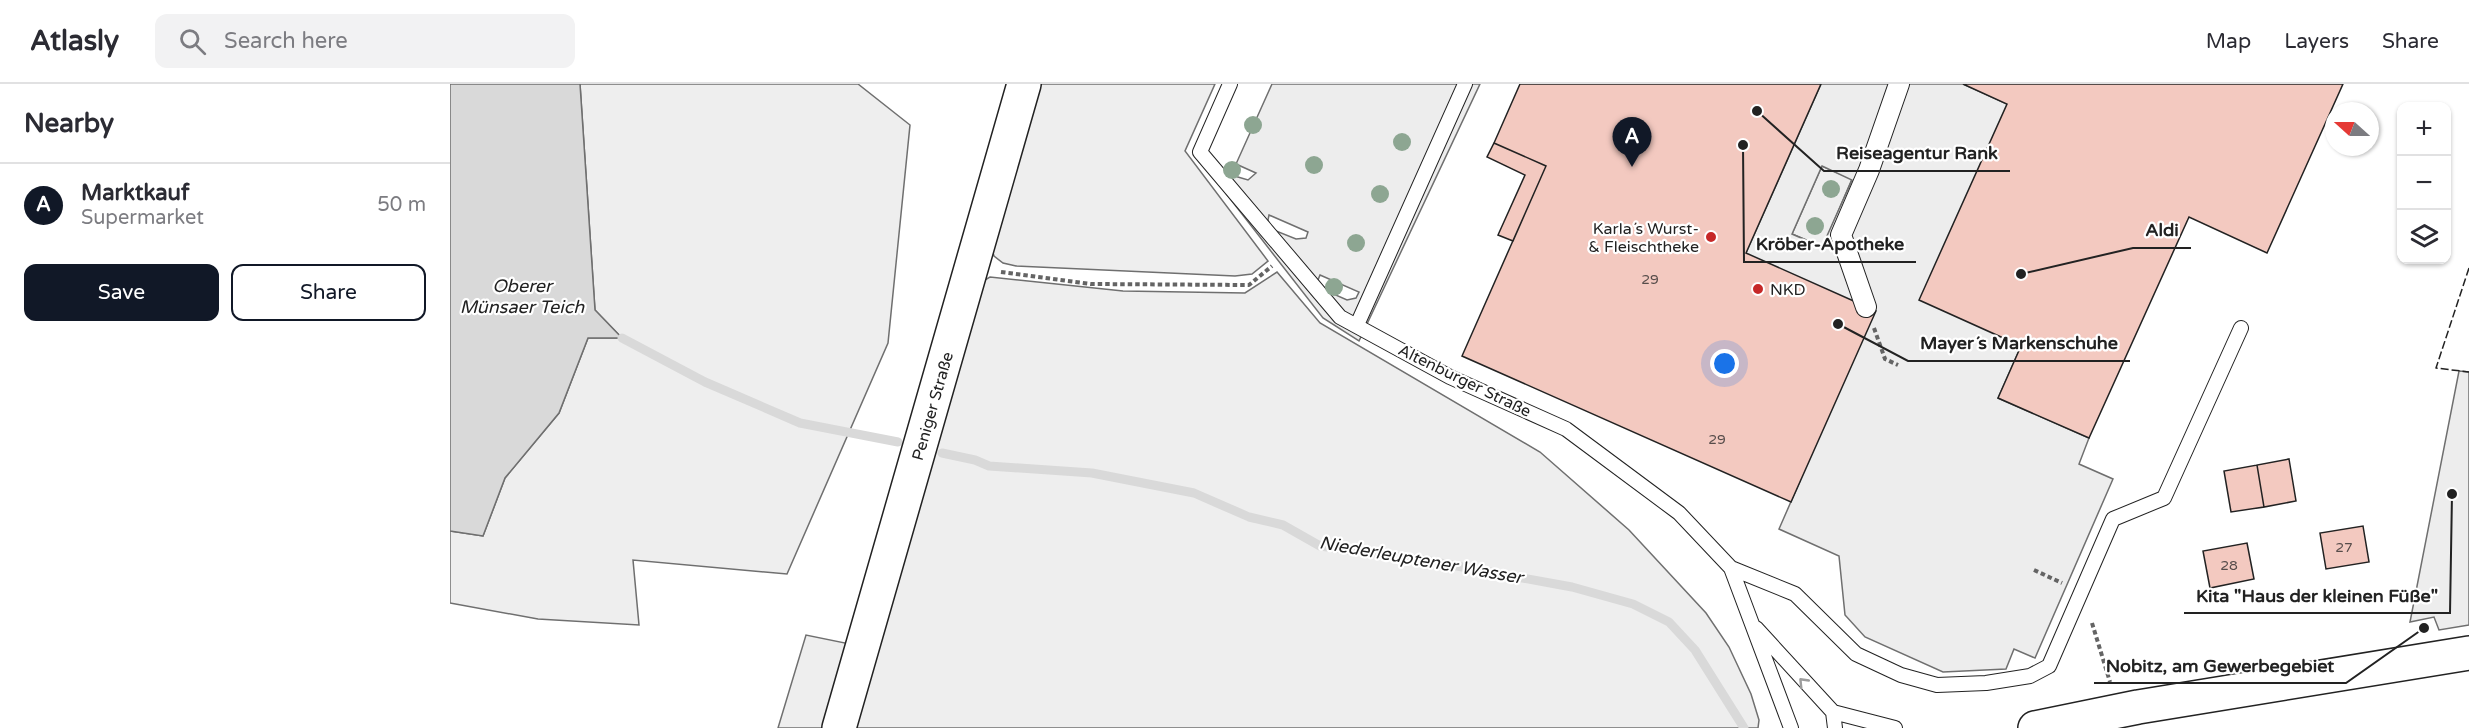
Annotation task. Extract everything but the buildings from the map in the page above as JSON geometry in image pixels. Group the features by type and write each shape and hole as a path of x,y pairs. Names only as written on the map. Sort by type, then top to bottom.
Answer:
{"street":[{"name":"Peniger Straße","path":"839,728 1024,84"},
{"path":"1869,314 1841,235 1869,170 1899,84"},
{"path":"2035,728 2138,707 2469,653"}],"lane":[{"name":"Altenburger Straße","path":"1230,84 1200,152 1340,317 1450,377 1566,429 1679,513 1731,568 1791,728"},
{"path":"1357,325 1465,84"},
{"path":"1731,568 1796,594 1856,654 1901,675 1937,685 2030,676 2049,666 2114,519 2164,498 2241,328"},
{"name":"Altenburger Straße","path":"1750,621 1833,712"},
{"path":"1835,728 1833,712 1895,728"}],"path":[{"path":"971,268 1091,284 1249,285 1287,255"},
{"path":"1869,314 1885,359 1898,365"}],"shaded area":[{"path":"580,84 858,84 910,125 888,343 787,574 633,560 639,625 538,619 450,603 450,531 483,536 505,478 559,413 588,338 622,338 595,310"},
{"path":"1041,84 1215,84 1185,151 1268,261 1252,274 1235,276 1016,266 1003,263 994,256 991,247"},
{"path":"1272,84 1480,84 1359,341 1323,318 1224,191 1231,175 1248,180 1256,173 1236,164","holes":["1269,215 1308,232 1306,238 1296,239 1271,229","1320,275 1359,292 1356,298 1347,300 1322,289 1318,280"]},
{"path":"1821,84 1963,84 2007,104 2021,346 1998,398 2089,438 2079,464 2113,479 2035,658 2014,649 2006,669 1943,672 1865,637 1845,615 1839,556 1779,529 1800,481 1746,253","holes":["1822,166 1852,180 1822,247 1792,234"]},
{"path":"1822,166 1852,179 1823,247 1792,234"},
{"path":"1277,272 1320,323 1540,452 1629,530 1706,613 1729,647 1751,694 1759,720 1758,728 778,728 806,635 874,649 983,281 990,277 1123,291 1245,293"},
{"path":"2459,371 2469,372 2469,625 2439,630 2434,617 2410,622"}],"water":[{"name":"Oberer Münsaer Teich","path":"450,84 580,84 595,310 622,338 588,338 559,413 505,478 483,536 450,531"}],"waterway":[{"name":"Niederleuptener Wasser","path":"622,338 705,382 800,423 898,442"},
{"name":"Niederleuptener Wasser","path":"942,453 975,460 989,466 1092,473 1194,493 1249,517 1283,525 1320,546 1424,560 1572,587 1633,604 1669,622 1695,650 1744,728"}],"fence":[{"path":"2469,268 2436,368 2469,372"}],"place":[{"name":"Reiseagentur Rank","path":"1757,111"},
{"name":"Kröber-Apotheke","path":"1743,145"},
{"name":"Marktkauf","path":"1632,167"},
{"name":"Karla´s Wurst- & Fleischtheke","path":"1711,237"},
{"name":"Aldi","path":"2021,274"},
{"name":"NKD","path":"1758,289"},
{"name":"Mayer´s Markenschuhe","path":"1838,324"},
{"name":"Kita \"Haus der kleinen Füße\"","path":"2452,494"},
{"name":"Nobitz, am Gewerbegebiet","path":"2424,628"}]}
